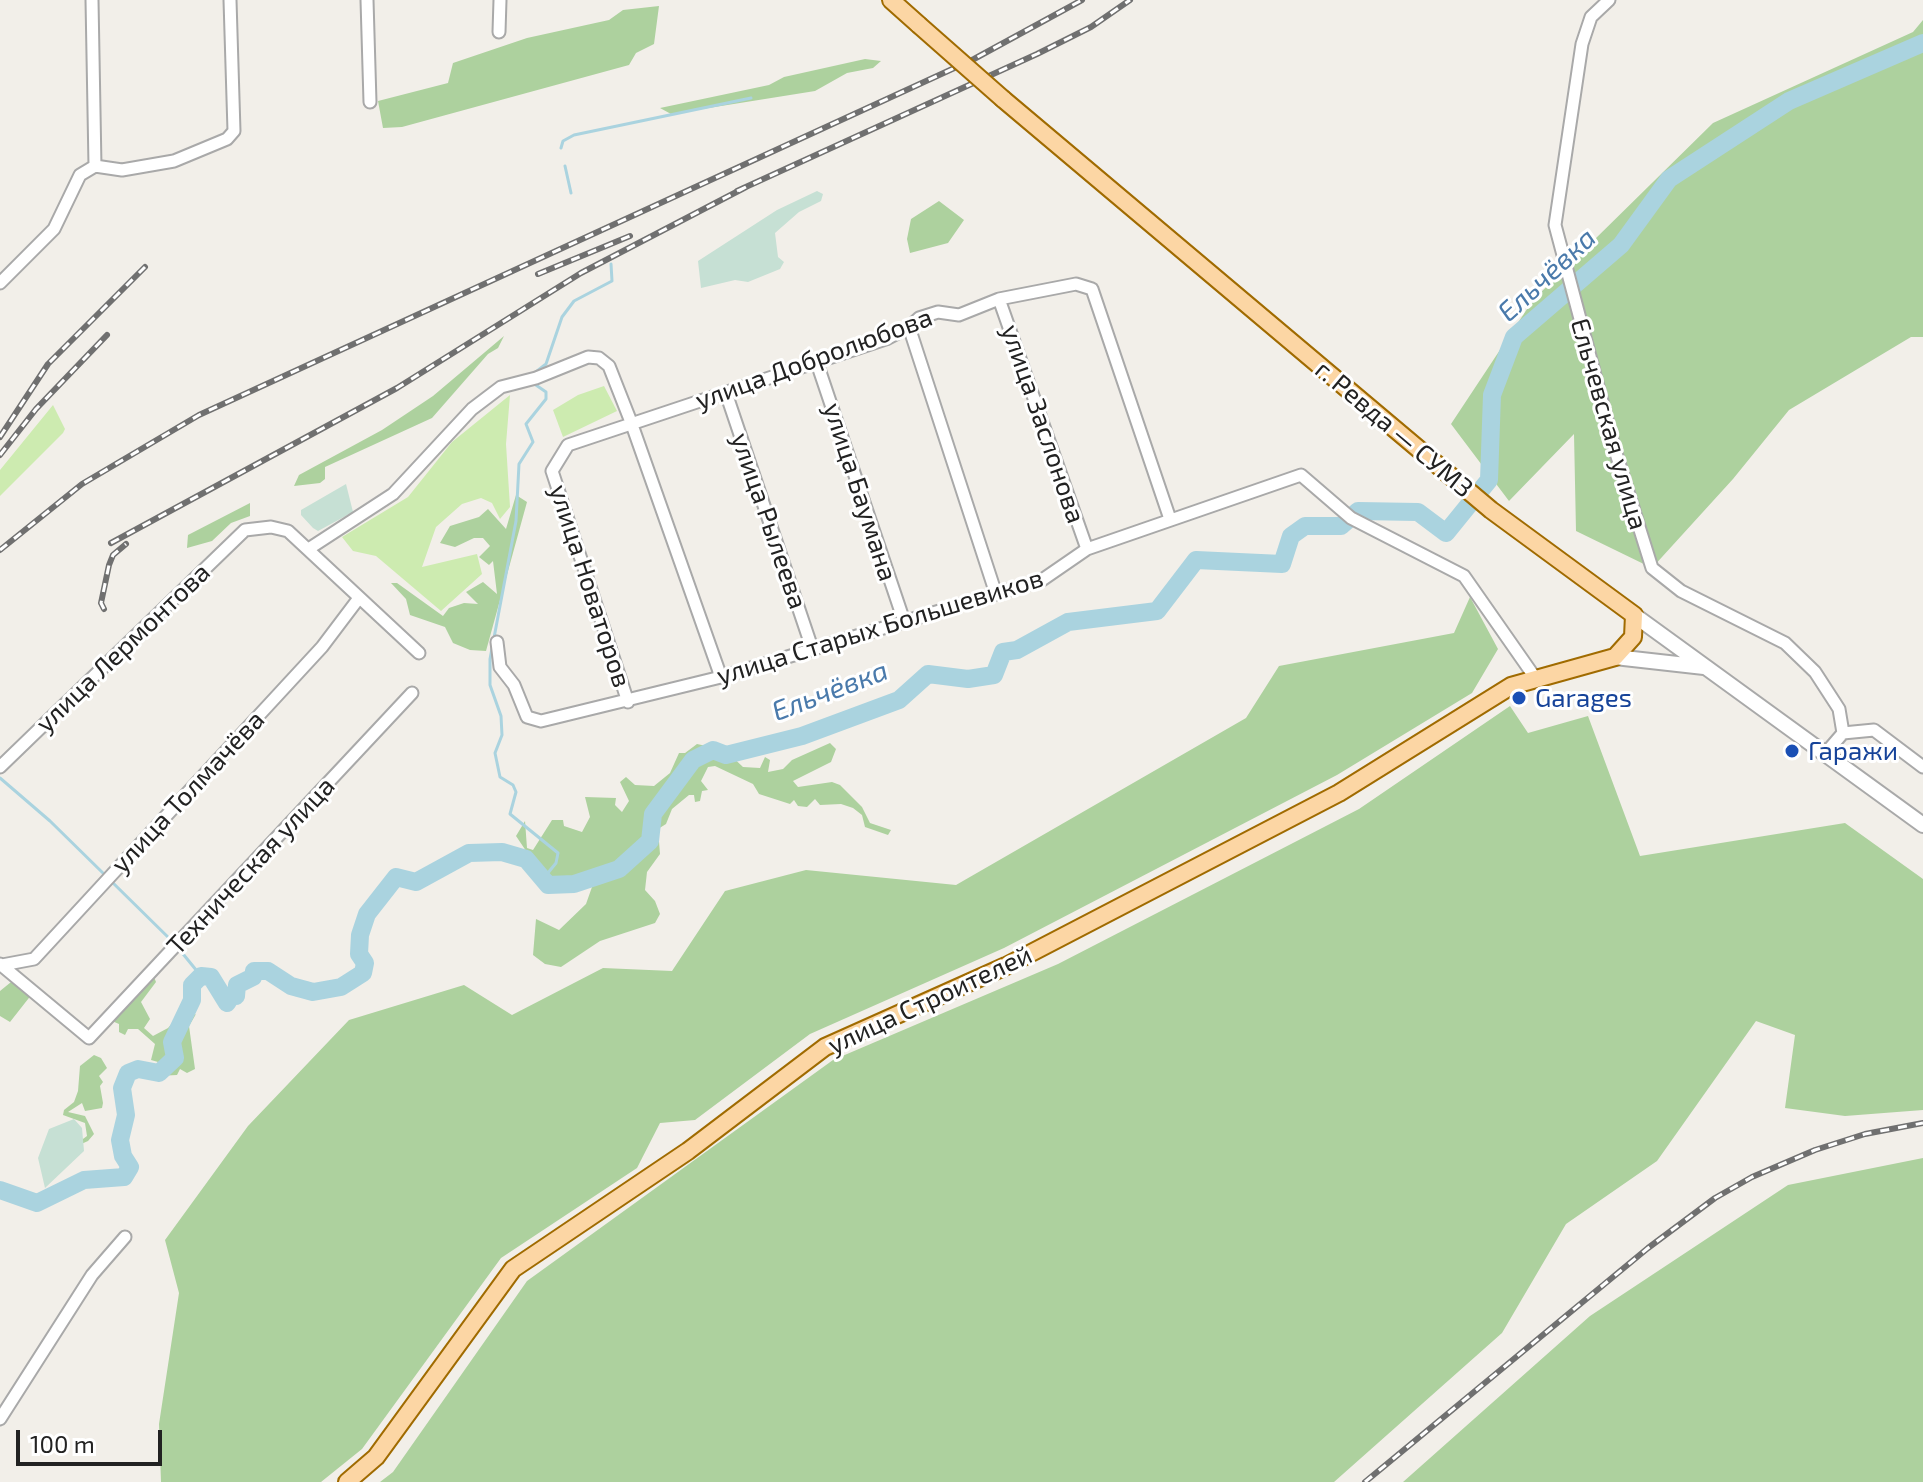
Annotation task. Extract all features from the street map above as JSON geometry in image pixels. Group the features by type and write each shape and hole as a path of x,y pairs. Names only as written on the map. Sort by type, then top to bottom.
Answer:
{"main road":[{"name":"г. Ревда — СУМЗ","path":"891,0 1003,99 1491,510 1634,615"},
{"path":"1615,657 1633,637 1634,615"},
{"name":"улица Строителей","path":"347,1482 376,1457 513,1269 688,1151 825,1047 1006,966 1339,793 1511,686 1615,657"}],"street":[{"path":"92,0 95,166"},
{"path":"0,283 54,229 80,175 95,166 122,170 174,161 227,139 234,131 230,0"},
{"path":"367,0 370,102"},
{"path":"499,32 500,0"},
{"name":"Ельчевская улица","path":"1609,0 1591,17 1582,44 1555,225 1611,435 1652,568 1681,591 1785,643 1815,672 1839,709 1843,733"},
{"name":"улица Добролюбова","path":"552,471 568,445 817,363 909,327 919,318 938,312 959,315 999,299 1076,284 1092,289 1170,519"},
{"name":"улица Заслонова","path":"999,299 1087,549"},
{"path":"909,327 996,594"},
{"path":"419,653 310,548 393,494 472,409 507,384 528,381 588,357 599,358 609,366 721,677"},
{"name":"улица Баумана","path":"817,363 904,621"},
{"name":"улица Рылеева","path":"726,393 812,648"},
{"name":"улица Новаторов","path":"552,471 628,702"},
{"name":"улица Старых Большевиков","path":"497,642 500,667 514,685 531,720 541,721 721,677 1042,580 1087,549 1301,475 1351,518 1464,576 1536,679"},
{"name":"улица Лермонтова","path":"0,767 245,530 282,528 310,548"},
{"name":"улица Толмачёва","path":"1,965 34,959 322,647 359,598"},
{"name":"г. Ревда — СУМЗ","path":"1634,615 1923,825"},
{"name":"улица Строителей","path":"1615,657 1704,667"},
{"name":"Техническая улица","path":"1,965 89,1038 412,693"},
{"path":"1824,755 1843,733 1874,730 1923,767"},
{"path":"0,1419 92,1275 125,1237"}],"green space":[{"path":"659,6 654,44 636,53 629,65 402,127 383,128 378,101 448,83 453,63 527,38 609,20 623,10"},
{"path":"1923,20 1923,337 1911,337 1789,410 1733,479 1652,568 1576,531 1574,434 1509,501 1451,424 1533,300 1713,123 1913,32"},
{"path":"865,59 881,61 873,68 847,73 815,91 671,114 660,108 769,85 784,77"},
{"path":"817,191 823,194 821,201 799,212 775,233 778,257 784,262 780,269 748,282 735,280 701,288 698,261 777,210"},
{"path":"939,201 964,220 948,243 910,253 907,239 911,219"},
{"path":"504,336 498,348 488,354 432,418 325,467 325,479 320,483 294,486 299,475 382,430 433,396"},
{"path":"604,386 617,411 563,437 553,410 578,395"},
{"path":"510,395 506,444 510,507 500,519 492,503 481,498 462,504 436,527 422,567 477,554 482,574 441,611 376,556 353,551 342,537 408,497 452,442"},
{"path":"53,405 65,429 63,433 0,496 0,470"},
{"path":"346,484 353,512 318,531 313,528 301,515 301,510"},
{"path":"516,495 527,502 486,651 470,650 453,643 445,627 410,615 406,599 391,583 397,583 443,616 449,608 464,603 478,604 466,592 483,582 497,594 493,561 489,565 479,557 490,546 483,538 474,538 455,547 440,543 450,526 479,517 488,509 506,529"},
{"path":"250,503 250,516 231,523 212,541 187,548 188,535"},
{"path":"1470,597 1498,649 1472,693 1337,775 1004,948 810,1034 695,1120 660,1123 637,1168 501,1258 362,1449 321,1482 161,1482 159,1424 179,1293 165,1240 248,1126 349,1020 464,985 512,1015 603,968 672,971 725,891 806,870 956,885 1246,718 1279,666 1454,633"},
{"path":"1510,706 1528,733 1588,716 1640,856 1845,823 1923,879 1923,1110 1845,1116 1785,1108 1795,1035 1756,1021 1657,1161 1566,1224 1502,1333 1334,1482 380,1482 393,1472 527,1281 833,1060 1058,964 1359,809"},
{"path":"830,743 836,749 831,762 793,781 798,787 832,782 840,785 862,807 870,823 891,830 888,835 865,827 862,815 853,808 841,804 820,805 815,799 807,807 798,806 794,800 790,804 759,794 753,784 715,766 708,767 701,781 708,790 702,791 700,801 695,802 694,795 689,795 672,809 666,824 658,829 660,854 647,872 645,890 655,901 660,914 655,923 600,941 561,967 545,964 533,955 536,919 559,930 586,904 592,887 553,891 516,836 525,821 527,848 533,850 552,820 563,820 564,826 582,832 590,817 585,797 616,798 615,805 622,812 629,801 620,782 626,777 635,785 654,786 670,773 679,753 685,753 697,744 725,750 743,767 760,768 765,757 770,760 768,772 783,769 792,760"},
{"path":"154,977 156,982 141,1002 150,1019 144,1028 153,1036 168,1028 181,1013 188,1014 188,1019 196,1014 189,1026 195,1069 187,1073 180,1069 177,1075 157,1076 154,1069 158,1062 151,1060 155,1044 138,1029 128,1029 125,1035 119,1032 119,1024 112,1021"},
{"path":"16,978 32,994 10,1022 0,1016 0,991"},
{"path":"94,1055 101,1058 107,1068 99,1076 103,1082 100,1086 102,1108 85,1111 82,1103 68,1112 85,1116 94,1134 88,1141 68,1150 87,1136 85,1123 63,1115 64,1110 74,1102 78,1091 80,1066"},
{"path":"74,1119 82,1128 84,1151 45,1188 38,1158 49,1129"},
{"path":"1923,1158 1923,1482 1403,1482 1590,1316 1788,1185"}],"waterway":[{"name":"Ельчёвка","path":"0,1190 37,1203 84,1180 124,1177 130,1167 123,1156 120,1140 126,1115 122,1088 128,1073 138,1069 159,1073 175,1058 172,1042 192,1000 192,985 201,976 211,977 227,1003 232,995 236,996 237,985 253,977 254,971 268,971 291,986 313,992 341,987 363,973 365,963 359,954 360,935 367,914 396,877 416,882 469,853 502,852 526,859 548,885 574,884 619,869 650,841 653,814 693,760 713,750 726,755 802,736 899,700 928,674 968,679 994,675 1003,652 1017,650 1068,622 1157,611 1196,560 1282,564 1291,536 1305,526 1341,526 1358,511 1418,512 1446,533 1489,480 1492,395 1514,337 1621,245 1669,179 1789,101 1923,43"},
{"path":"561,148 563,141 574,135 751,98"},
{"path":"565,166 571,193"},
{"path":"532,375 546,364 562,317 574,301 612,281 611,264"},
{"path":"533,383 546,392 546,399 526,424 533,442 519,464 516,521 490,659 490,685 501,716 502,735 495,753 500,777 513,785 516,792 510,814 558,853 556,863 543,879"},
{"path":"0,778 106,876"},
{"path":"111,881 174,943"},
{"path":"179,949 201,976"}],"railway":[{"path":"0,550 82,484 199,415 974,59 1082,0"},
{"path":"737,191 1037,54 1091,27 1130,0"},
{"path":"111,543 397,388 581,273 746,187"},
{"path":"538,274 630,236"},
{"path":"0,437 48,364 145,267"},
{"path":"0,455 36,409 107,335"},
{"path":"104,609 101,603 109,565 113,555 126,544"},
{"path":"1365,1482 1648,1248 1715,1198 1752,1177 1815,1150 1865,1134 1923,1123"}],"place":[{"name":"Garages","path":"1519,698"},
{"name":"Гаражи","path":"1792,751"}]}
